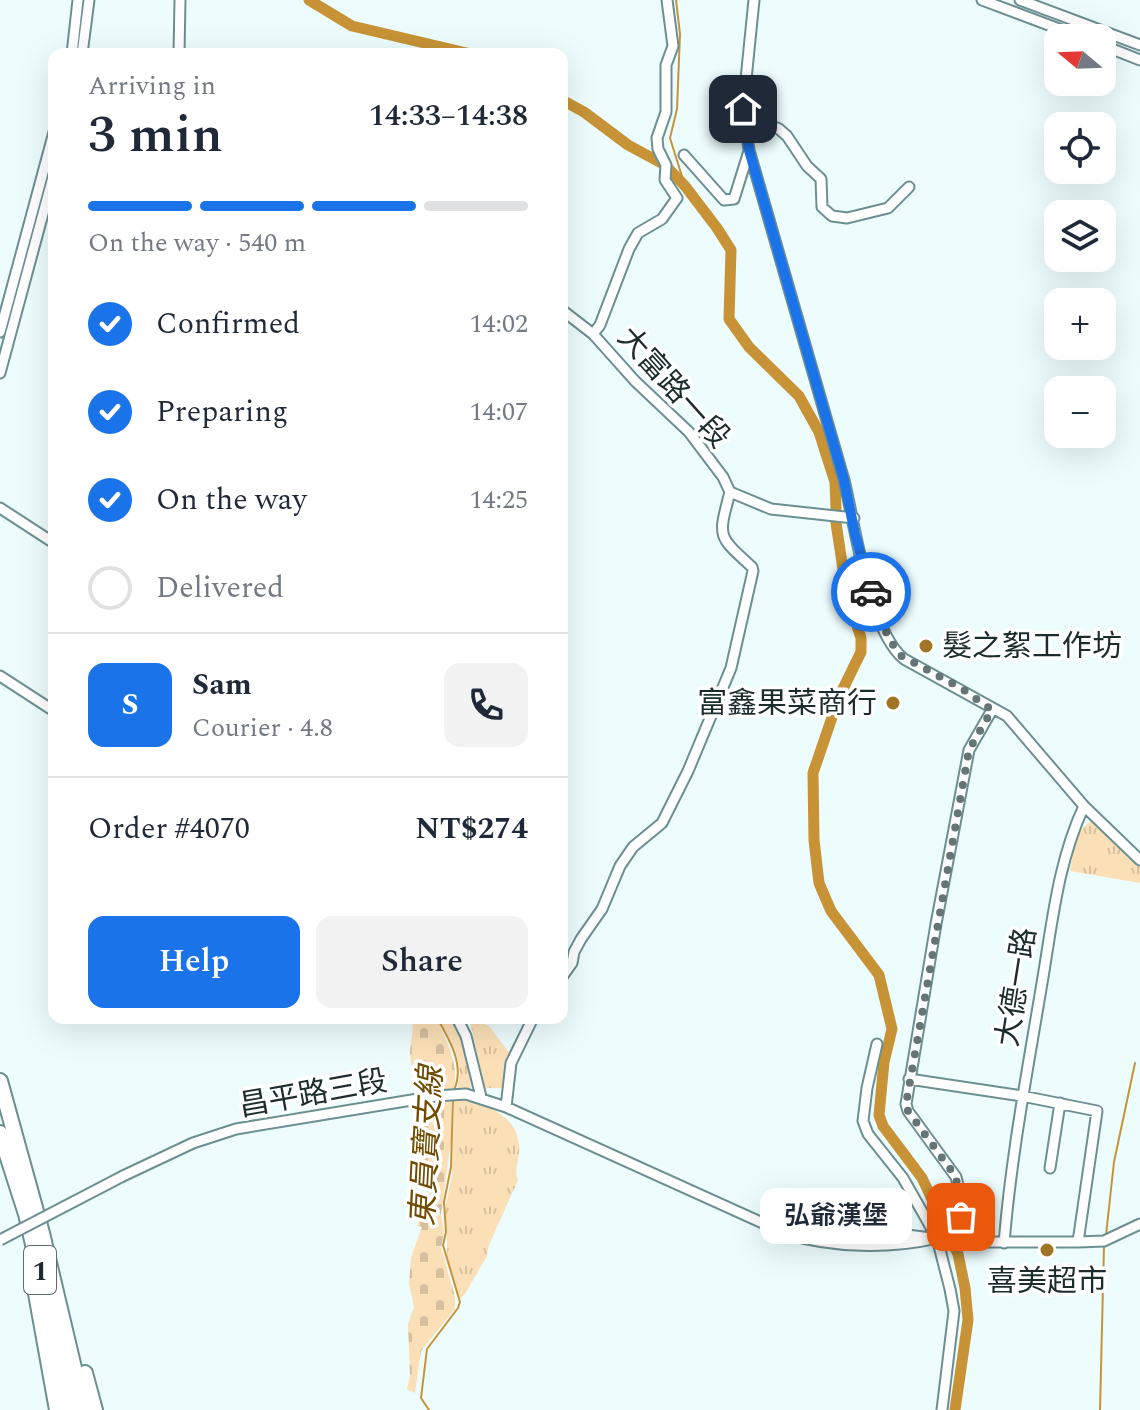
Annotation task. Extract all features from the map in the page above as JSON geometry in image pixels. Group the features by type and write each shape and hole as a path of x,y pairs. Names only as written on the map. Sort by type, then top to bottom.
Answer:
{"highway":[{"name":"1","path":"0,1081 31,1213 71,1410"},
{"name":"1","path":"0,1133 31,1213 84,1410"},
{"path":"31,1213 33,1281 57,1410"},
{"path":"31,1213 51,1247 95,1410"}],"street":[{"path":"179,48 180,0"},
{"path":"593,334 600,325 638,233 662,219 677,198 665,180 666,165 658,149 657,138 666,112 666,65 673,46 667,0"},
{"path":"754,0 743,109 749,150 854,518 855,534 879,619 891,645 904,659 1007,716 1084,806 1140,860"},
{"path":"982,0 1046,24"},
{"path":"1020,0 1140,45"},
{"path":"73,48 85,1"},
{"path":"82,48 85,1"},
{"path":"1116,51 1140,60"},
{"path":"745,129 772,126 787,136 807,166 821,179 822,207 832,216 847,218 888,208 909,187"},
{"path":"684,155 724,200 734,199 749,150"},
{"path":"0,332 48,154"},
{"path":"0,373 48,195"},
{"name":"大富路一段","path":"568,315 593,334 635,381 689,432 723,477 730,492 771,509 854,518"},
{"path":"568,969 581,939 602,909 620,866 633,847 662,823 688,771 731,668 753,571 724,542 720,528 730,492"},
{"path":"0,508 48,539"},
{"path":"0,676 48,707"},
{"path":"963,1242 956,1177 906,1104 969,750 992,710"},
{"name":"大德一路","path":"1004,1243 1022,1096 1057,887 1071,832 1084,806"},
{"path":"460,1024 466,1036 481,1097"},
{"path":"506,1107 511,1063 530,1024"},
{"path":"877,1044 863,1121 868,1134 903,1178 937,1238 954,1311 942,1410"},
{"path":"909,1079 1097,1111 1078,1242"},
{"name":"昌平路三段","path":"0,1240 193,1143 236,1129 452,1094 481,1097 506,1107 802,1238 851,1245 937,1238"},
{"path":"1050,1168 1060,1103"},
{"name":"昌平路三段","path":"774,1226 810,1232 867,1230 963,1242 1004,1243 1106,1239 1140,1224"}],"green space":[{"path":"1093,819 1140,864 1140,883 1070,871 1078,836"},
{"path":"412,1024 440,1024 453,1060 454,1088 420,1094 411,1058"},
{"path":"441,1024 456,1026 468,1061 471,1088 457,1089 459,1070 452,1043"},
{"path":"470,1024 489,1026 511,1055 502,1088 485,1088"},
{"path":"466,1099 496,1111 511,1124 519,1142 519,1154 518,1180 487,1256 460,1299 447,1259 444,1214 452,1176 454,1100"},
{"path":"451,1101 451,1140 441,1215 444,1232 441,1247 455,1297 455,1309 421,1351 415,1393 407,1389 410,1376 408,1324 414,1307 409,1284 411,1257 422,1227 417,1226 430,1187 421,1141 424,1112 421,1102"}],"waterway":[{"path":"309,0 352,26 446,48"},
{"path":"676,0 680,34 677,109 670,138 685,186"},
{"path":"568,103 628,145 665,165 717,228 731,250 729,319 749,347 799,396 819,432 835,482 836,509"},
{"path":"836,523 847,596 861,638 861,652 839,697 813,773 814,840 819,883 831,911 879,975 892,1029 884,1062 879,1115 883,1126 922,1178 958,1254 968,1320 955,1410"},
{"name":"東員寶支線","path":"440,1024 457,1062 454,1090"},
{"path":"1106,1235 1114,1162 1135,1063"},
{"name":"東員寶支線","path":"429,1410 421,1398 427,1349 460,1302 443,1245 446,1232 444,1202 451,1167 453,1097"},
{"path":"1100,1410 1104,1245"}],"way so far":[{"path":"871,592 879,619 898,654 961,688 992,710 969,750 906,1104 956,1177 961,1217"}],"place":[{"name":"髮之絮工作坊","path":"926,646"},
{"name":"富鑫果菜商行","path":"893,703"},
{"name":"弘爺漢堡","path":"961,1217"},
{"name":"喜美超市","path":"1047,1250"}],"route":[{"path":"743,109 749,150 844,480 871,592"}]}
